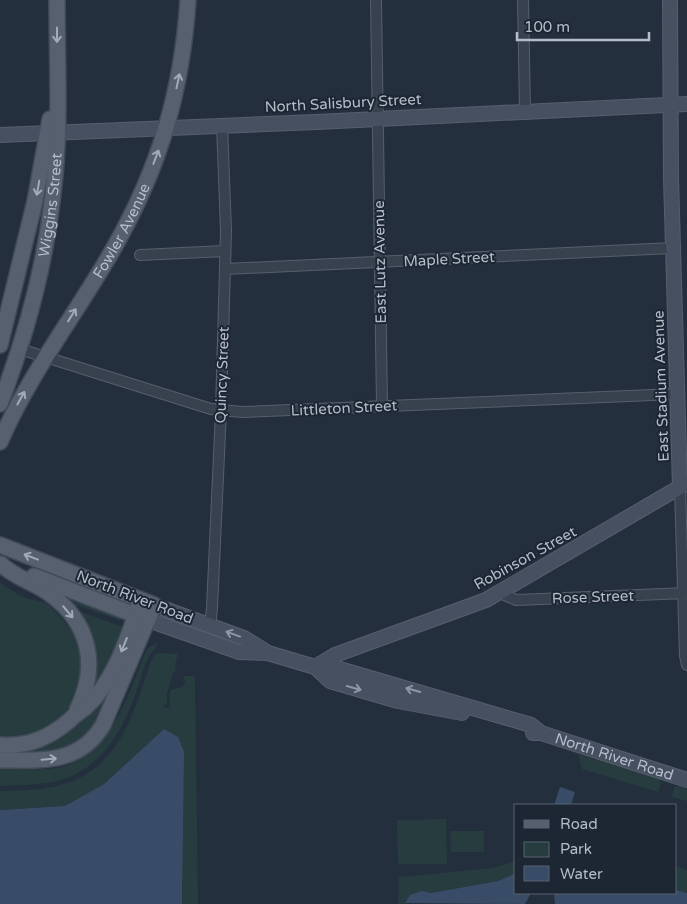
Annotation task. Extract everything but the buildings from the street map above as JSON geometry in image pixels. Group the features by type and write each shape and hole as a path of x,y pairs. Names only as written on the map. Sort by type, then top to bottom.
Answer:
{"main road":[{"path":"0,345 53,132 52,92 56,71 57,0"},
{"name":"Fowler Avenue","path":"0,442 19,401 114,247 130,219 147,182 173,107 184,49 188,0"},
{"name":"Wiggins Street","path":"0,404 20,349 44,253 54,193 53,132"},
{"name":"North River Road","path":"0,545 147,602"},
{"path":"0,563 11,573 35,585 59,602 69,611 82,634 87,647 89,675 85,691 74,716"},
{"name":"North River Road","path":"0,563 142,617"},
{"path":"0,760 35,760 67,756 79,750 97,736 103,725 147,602"},
{"path":"0,745 11,746 49,736 85,708 104,685 142,617"}],"street":[{"name":"East Lutz Avenue","path":"376,0 382,406"},
{"path":"523,0 525,111"},
{"name":"East Stadium Avenue","path":"670,0 673,248 677,394 684,485 684,656 687,665"},
{"name":"North Salisbury Street","path":"0,135 687,104"},
{"name":"Quincy Street","path":"210,626 221,410 225,269 222,125"},
{"name":"Maple Street","path":"225,269 673,248"},
{"path":"140,255 225,251"},
{"name":"Littleton Street","path":"20,349 211,409 242,412 677,394"},
{"name":"Robinson Street","path":"315,667 335,655 486,600 684,485"},
{"name":"Rose Street","path":"500,593 516,600 685,593"},
{"name":"North River Road","path":"147,602 244,638 268,653"},
{"name":"North River Road","path":"142,617 238,652 268,653 315,667 330,681 398,700 458,712 528,734 541,733 687,780"}],"green space":[{"path":"0,583 23,597 45,603 51,607 69,627 77,641 81,656 78,687 72,701 63,714 52,725 38,733 24,737 0,737"},
{"path":"68,600 120,616 119,620 79,606 73,606"},
{"path":"76,610 123,627 109,660 96,682 95,658"},
{"path":"157,643 156,648 147,661 129,711 121,726 103,753 91,764 77,773 53,782 0,786 0,768 57,768 81,759 94,748 116,720 147,649"},
{"path":"158,653 178,654 175,664 176,671 173,672 167,694 167,704 165,704 164,708 170,708 170,691 183,686 185,681 183,676 195,676 198,904 182,904 183,886 164,729 104,784 65,806 0,810 0,791 40,789 70,782 89,772 105,759 117,744 127,726 150,664"},
{"path":"115,684 96,725 86,737 71,747 53,751 25,753 27,750"},
{"path":"578,754 659,779 661,783 658,792 582,769"},
{"path":"679,786 687,789 687,801 672,797 674,787"},
{"path":"446,819 447,864 398,864 397,820"},
{"path":"450,831 484,831 484,852 451,852"},
{"path":"514,862 514,874 498,881 431,893 422,891 406,904 398,904 399,877 493,868"},
{"path":"677,866 687,870 687,893 677,890"}],"water":[{"path":"164,729 178,737 184,752 182,904 0,904 0,810 65,806 104,784"},
{"path":"560,787 575,792 571,804 554,804"},
{"path":"514,874 514,894 530,894 525,904 405,903 410,895 422,891 431,893 498,881"},
{"path":"677,890 687,893 687,904 555,904 554,894 677,894"}]}
